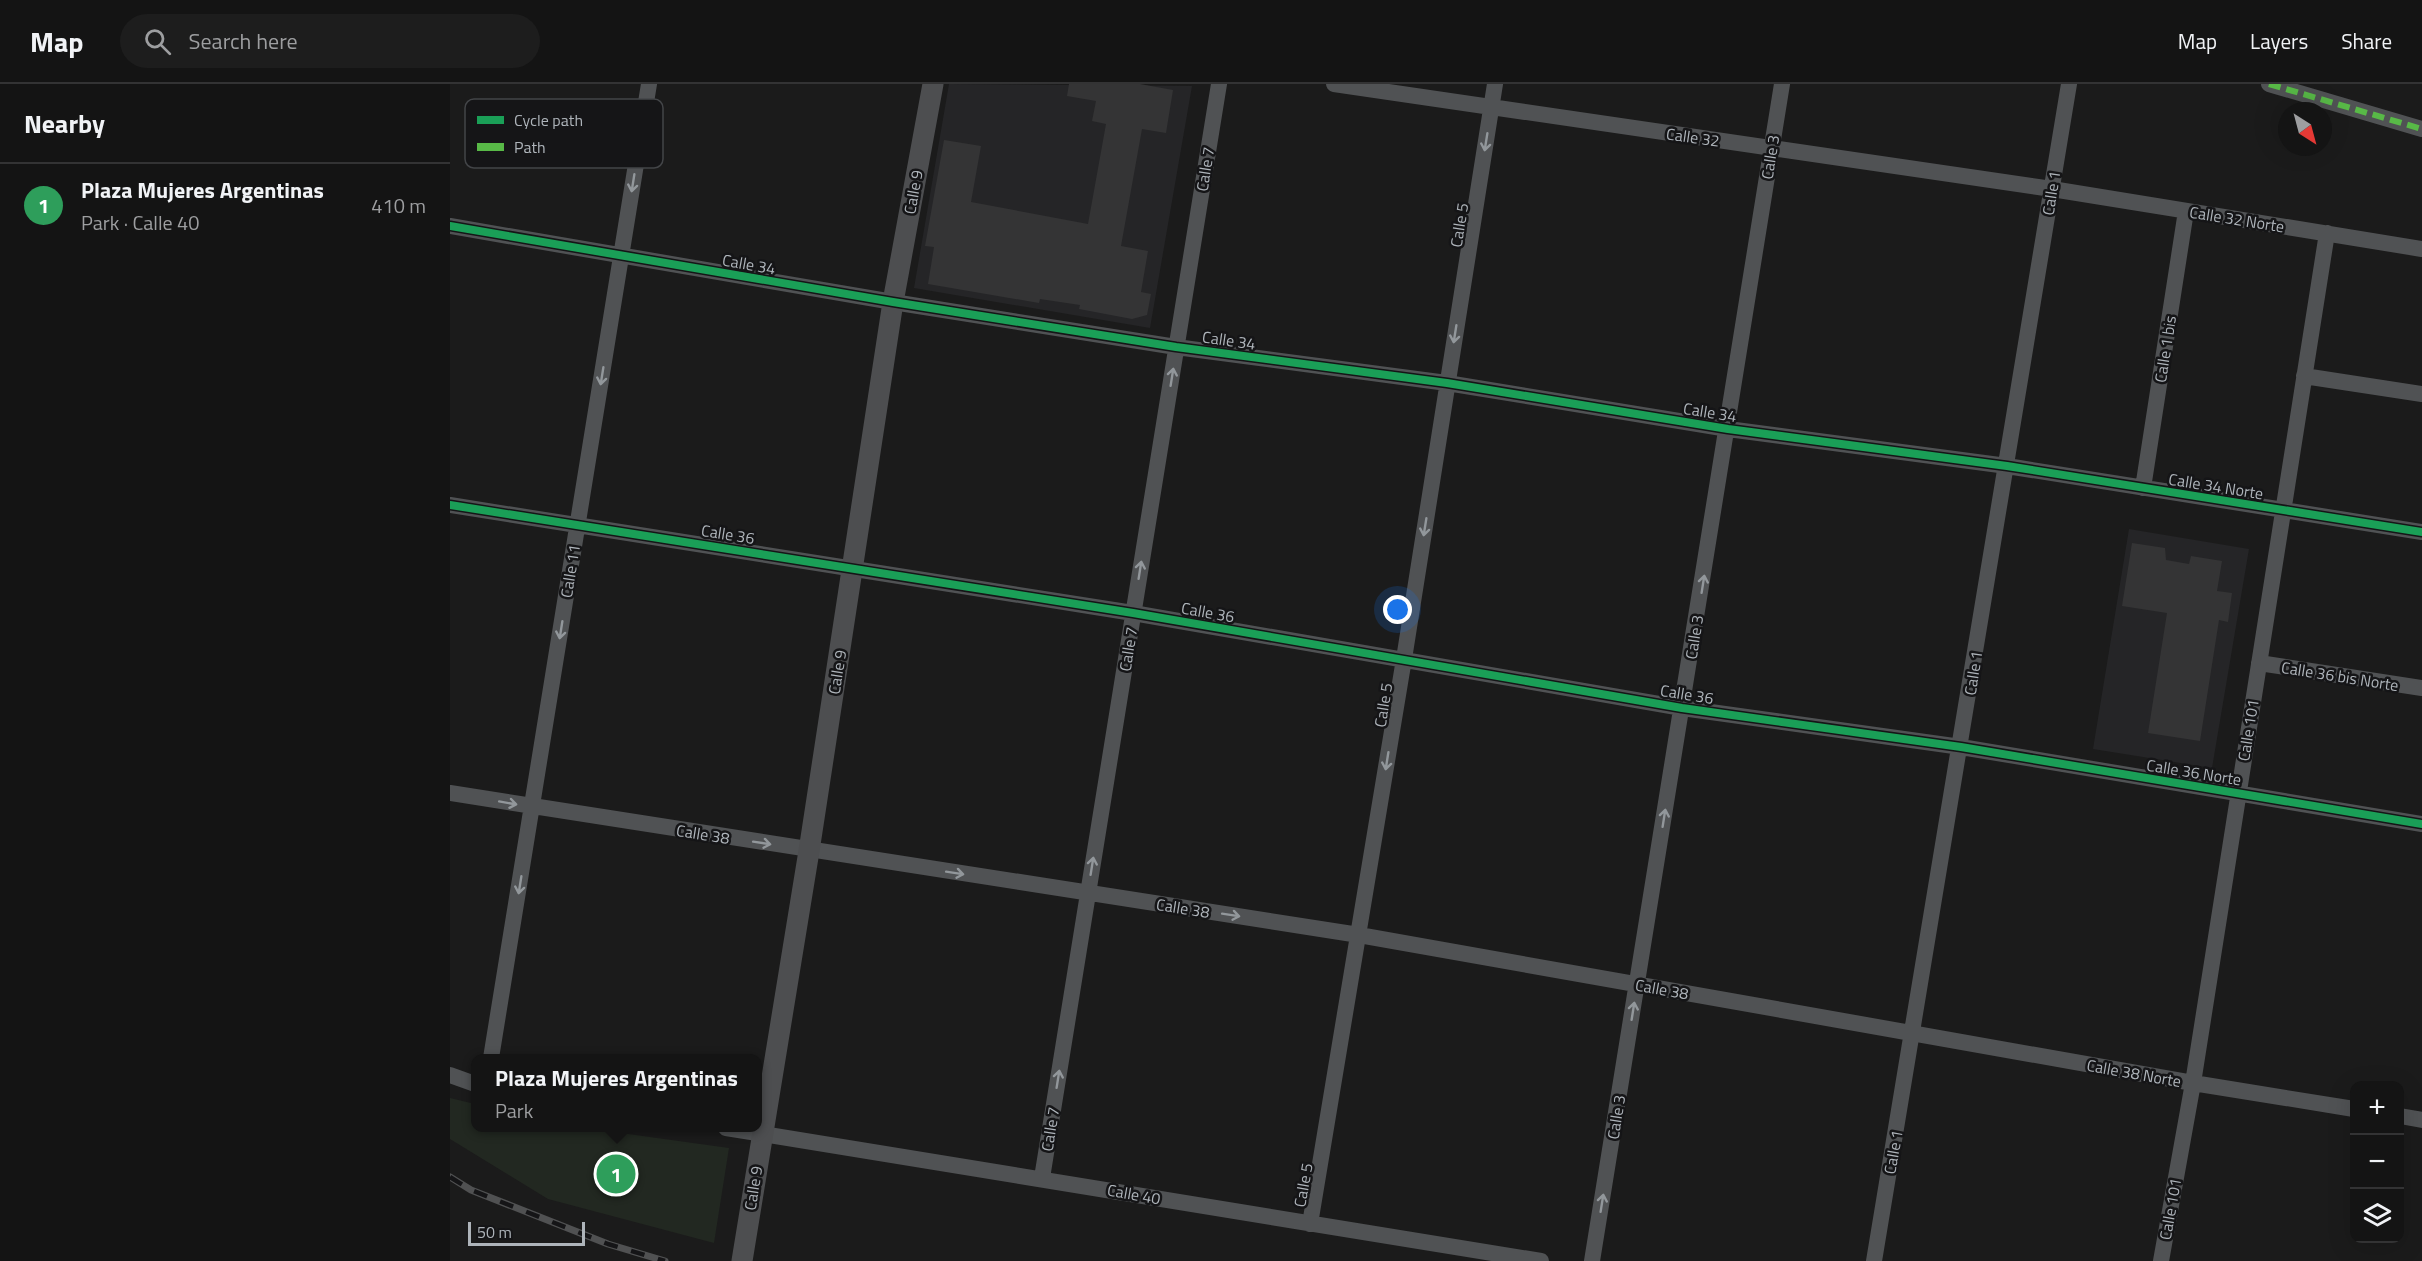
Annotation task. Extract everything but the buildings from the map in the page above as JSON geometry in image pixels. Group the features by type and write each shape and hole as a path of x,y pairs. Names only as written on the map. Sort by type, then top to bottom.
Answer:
{"main road":[{"name":"Calle 9","path":"741,1261 808,851 893,302 933,84"}],"street":[{"name":"Calle 11","path":"647,99 649,84"},
{"name":"Calle 7","path":"1042,1178 1219,84"},
{"name":"Calle 32","path":"1334,84 2052,189"},
{"name":"Calle 5","path":"1310,1224 1404,659 1495,84"},
{"name":"Calle 3","path":"1592,1261 1782,84"},
{"name":"Calle 1","path":"1874,1261 1914,1034 2069,84"},
{"path":"2269,84 2422,129"},
{"name":"Calle 11","path":"492,1054 635,168"},
{"name":"Calle 32 Norte","path":"2052,189 2422,249"},
{"name":"Calle 1 bis","path":"2143,488 2186,211"},
{"name":"Calle 34","path":"450,226 893,302 1176,347 1447,383 1728,429 2007,466"},
{"name":"Calle 101","path":"2161,1261 2193,1083 2327,233"},
{"path":"2304,376 2422,394"},
{"name":"Calle 34 Norte","path":"2007,466 2422,532"},
{"name":"Calle 36","path":"450,505 1133,613 1682,708 1961,747"},
{"name":"Calle 36 bis Norte","path":"2259,663 2422,688"},
{"name":"Calle 36 Norte","path":"1961,747 2422,824"},
{"name":"Calle 38","path":"450,793 808,851 1359,935 1914,1034"},
{"name":"Calle 38 Norte","path":"1914,1034 2350,1108"},
{"path":"450,1075 471,1083"},
{"path":"2404,1117 2422,1120"},
{"name":"Calle 40","path":"750,1132 1541,1261"}],"shaded area":[{"path":"949,84 1192,86 1150,328 914,288"},
{"path":"2129,529 2249,549 2212,768 2093,749"},
{"path":"450,1098 471,1103 471,1132 614,1132 729,1148 714,1243 548,1199 450,1139"}],"railway":[{"path":"450,1177 471,1190 608,1244 665,1261"}],"marked path":[{"path":"2269,84 2422,129"}],"cycle path":[{"path":"450,226 893,302 1176,347 1447,383 1728,429 2007,466 2422,532"},
{"path":"450,505 1133,613 1682,708 1961,747 2422,824"}],"place":[{"name":"Plaza Mujeres Argentinas","path":"616,1174"}]}
